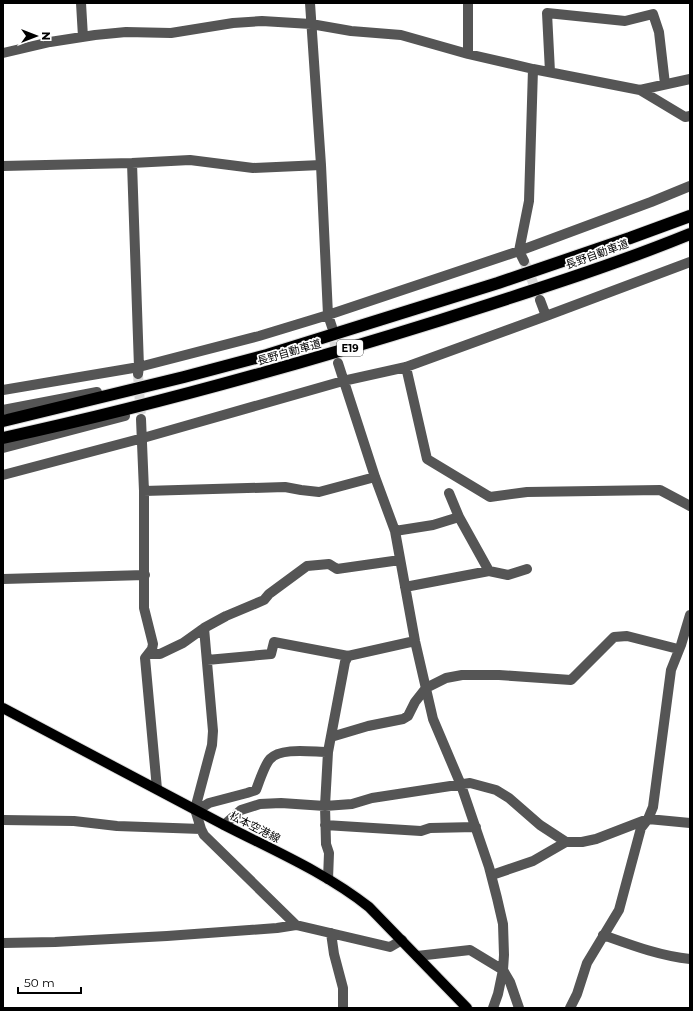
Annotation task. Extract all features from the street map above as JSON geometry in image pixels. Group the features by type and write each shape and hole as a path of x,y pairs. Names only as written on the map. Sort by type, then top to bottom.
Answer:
{"highway":[{"name":"長野自動車道","path":"3,421 184,377 267,355 491,286 690,216"},
{"name":"長野自動車道","path":"3,438 166,400 272,371 504,300 690,234"}],"main road":[{"name":"松本空港線","path":"3,708 328,879 352,894 369,907 468,1008"}],"street":[{"path":"81,3 83,37"},
{"path":"310,3 321,165 328,316 332,327"},
{"path":"468,3 468,54"},
{"path":"550,72 547,13 625,21 653,14 659,32 665,84"},
{"path":"3,53 50,42 126,32 171,33 255,21 311,24 351,31 401,35 468,54 533,69 640,90 684,117 690,116"},
{"path":"524,261 519,251 529,201 533,69"},
{"path":"640,90 690,80"},
{"path":"3,166 190,160 253,168 321,165"},
{"path":"132,163 138,370"},
{"path":"3,390 138,370 328,316 519,251 690,186"},
{"path":"3,475 143,438 343,381 406,367 690,262"},
{"path":"540,300 546,316"},
{"path":"338,363 375,477 395,531 416,642 433,719 461,785 492,875 503,924 504,954 503,970 498,994 493,1008"},
{"path":"406,367 427,459 490,497 527,492 660,490 690,506"},
{"path":"3,410 146,382 184,377"},
{"path":"3,448 125,416 166,400"},
{"path":"141,419 143,438 144,491 144,608 153,644 150,654 145,658 157,789"},
{"path":"144,491 285,487 319,492 375,477"},
{"path":"449,493 459,517 489,571"},
{"path":"395,531 433,525 459,517"},
{"path":"150,654 160,654 183,643 204,628 226,616 264,600 269,594 307,566 329,564 337,569 400,560"},
{"path":"405,587 489,571 508,575 527,569"},
{"path":"3,579 145,575"},
{"path":"570,1008 577,994 587,963 618,910 640,828 648,819 653,807 671,670 683,647 690,615"},
{"path":"204,628 213,731 212,745 197,810 201,829 204,835 296,925"},
{"path":"331,737 368,726 403,719 408,716 426,688 446,678 462,675 499,675 571,680 614,637 627,636 683,647"},
{"path":"207,660 271,654 274,642 348,656 416,642"},
{"path":"328,879 329,853 326,844 325,806 328,752 345,662 348,656"},
{"path":"197,810 209,803 248,794 256,790 269,759 278,754 288,752 328,752"},
{"path":"224,825 241,810 260,804 281,803 325,806 352,804 372,798 470,784 496,790 509,798 540,825 566,842"},
{"path":"492,875 533,861 566,842 582,842 596,839 648,819 690,823"},
{"path":"3,820 74,821 117,826 201,829"},
{"path":"325,825 421,831 430,828 476,827"},
{"path":"3,943 55,942 167,936 277,928 296,925 390,947 402,940"},
{"path":"331,933 334,954 343,988 343,1008"},
{"path":"603,935 645,950 678,958 690,959"},
{"path":"417,956 470,950 503,970 510,982 519,1008"}],"tunnel":[{"path":"524,261 539,297"},
{"path":"332,327 337,359"},
{"path":"138,374 141,419"}]}
